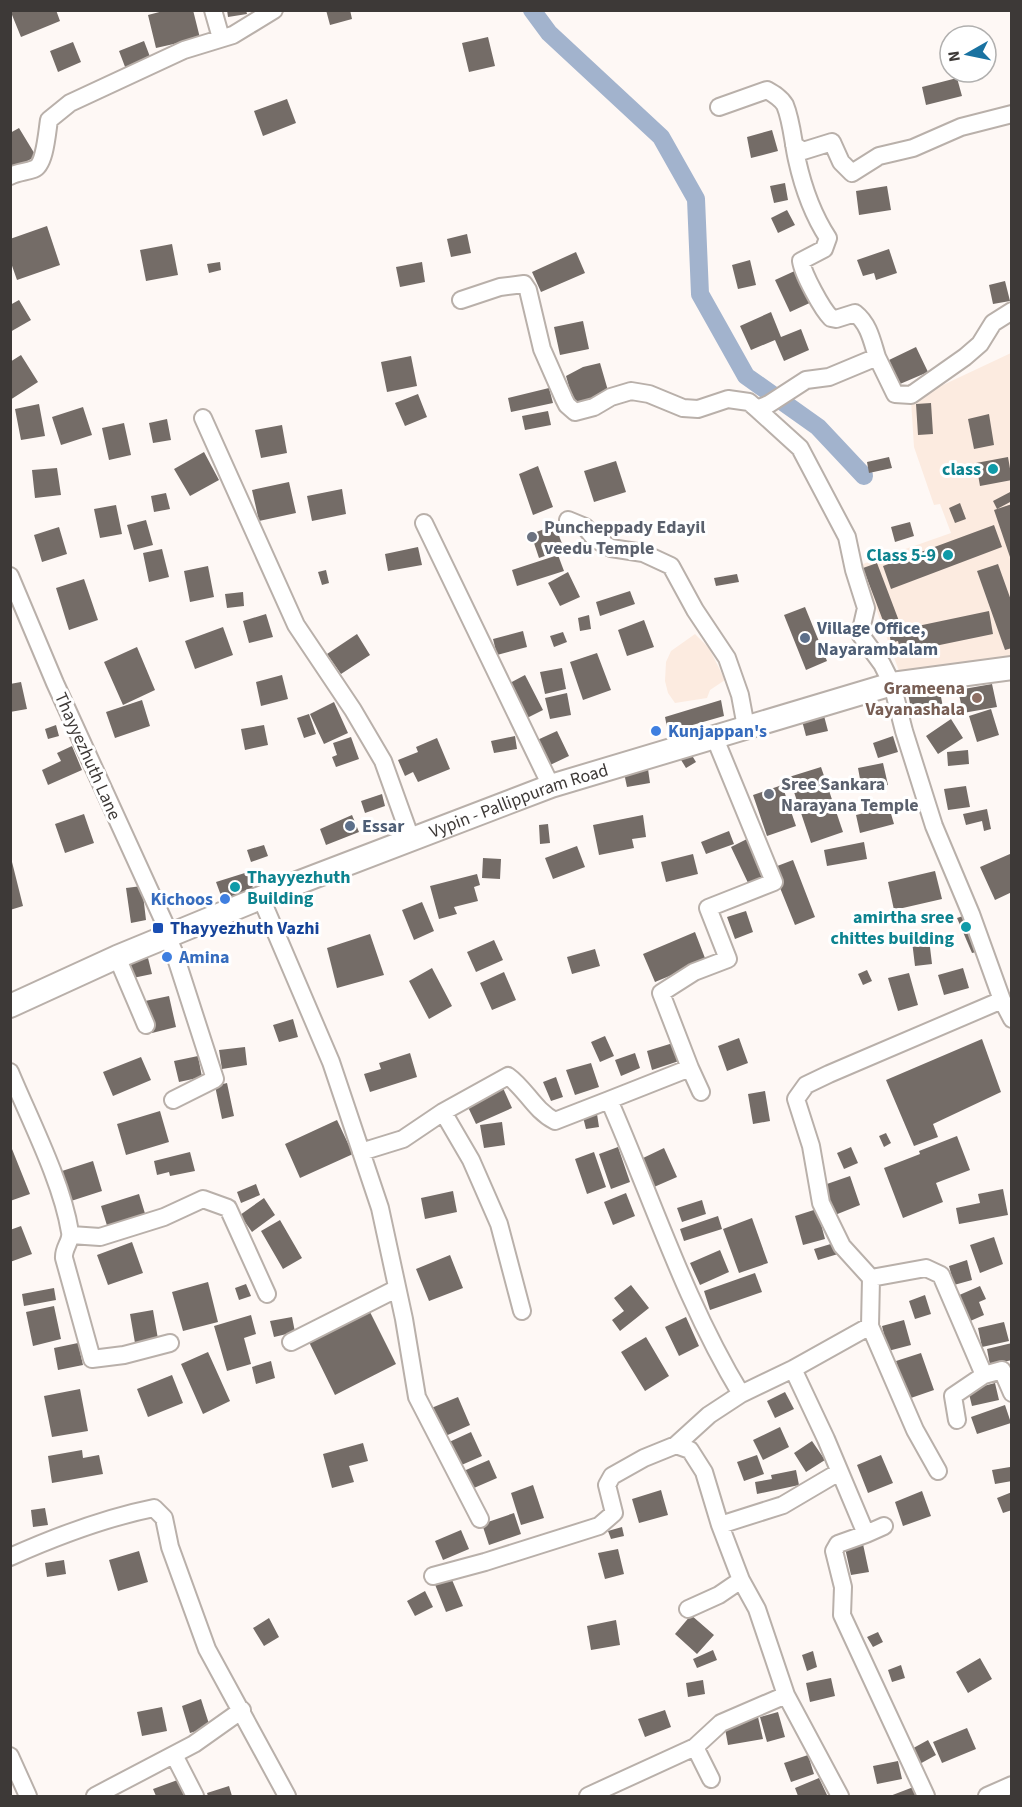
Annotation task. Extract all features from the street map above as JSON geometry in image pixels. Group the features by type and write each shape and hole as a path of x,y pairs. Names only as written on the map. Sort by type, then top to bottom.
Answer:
{"main road":[{"name":"Vypin - Pallippuram Road","path":"10,1006 117,957 261,898 551,786 892,684 1011,668"}],"street":[{"path":"213,10 221,38"},
{"path":"10,176 35,169 41,163 49,120 70,103 184,50 233,34 274,10"},
{"path":"719,106 767,90 778,96 784,105 797,160 813,211 828,238 824,249 801,261 802,271 828,316 836,319 855,313 860,317 870,334 877,357 896,394 911,395 980,344 993,323 1011,312"},
{"path":"794,145 803,151 832,142 841,162 852,172 879,156 914,148 961,127 1011,114"},
{"path":"461,300 500,287 524,284 528,290 542,349 567,405 575,412 594,407 611,397 631,391 649,394 683,408 698,409 728,399 749,402 763,406 800,448 847,537 866,608 861,634 882,664 892,684 904,731 934,826 1011,1019"},
{"path":"763,406 806,380 829,377 877,357"},
{"path":"203,418 296,625 353,710 383,761 411,839"},
{"path":"568,520 585,526 595,539 611,548 643,553 672,566 695,610 727,658 740,695 746,727"},
{"path":"424,524 551,786"},
{"name":"Thayyezhuth Lane","path":"10,576 168,936 215,1079 172,1100"},
{"path":"701,1092 661,993 694,972 728,959 708,908 774,882 714,736"},
{"path":"261,898 332,1062 380,1208 404,1319 417,1397 480,1519"},
{"path":"117,957 146,1025"},
{"path":"938,1471 915,1430 870,1326 871,1278 842,1246 821,1203 811,1146 796,1099 806,1085 1002,1000"},
{"path":"361,1152 402,1139 443,1112 508,1076 518,1084 543,1115 555,1121 690,1068"},
{"path":"10,1072 59,1190 71,1235 63,1252 64,1258 92,1359 124,1355 170,1343"},
{"path":"609,1100 688,1289 726,1369 741,1394"},
{"path":"443,1112 471,1160 499,1224 522,1311"},
{"path":"71,1235 99,1237 164,1217 203,1199 228,1208 267,1294"},
{"path":"871,1278 926,1268 941,1275 984,1375"},
{"path":"291,1342 396,1289"},
{"path":"433,1576 598,1526 614,1513 606,1485 612,1476 644,1458 676,1445 709,1415 741,1394 793,1370 870,1326"},
{"path":"793,1370 826,1439 866,1534"},
{"path":"957,1420 953,1396 984,1375 1002,1370 1011,1393"},
{"path":"676,1445 690,1450 704,1472 720,1525 741,1580 757,1609 786,1695 840,1797"},
{"path":"720,1525 783,1505 839,1473"},
{"path":"10,1557 73,1531 129,1513 154,1508 164,1518 170,1547 207,1649 287,1797"},
{"path":"884,1526 838,1544 834,1551 843,1587 842,1615 926,1797"},
{"path":"688,1610 719,1595 741,1580"},
{"path":"588,1797 695,1746 721,1723 786,1695"},
{"path":"94,1797 194,1744 242,1710"},
{"path":"695,1746 711,1779"},
{"path":"174,1755 195,1797"},
{"path":"10,1756 28,1797"},
{"path":"987,1797 1011,1785"}],"shaded area":[{"path":"1011,353 1011,658 899,671 860,565 951,533 940,504 934,505 914,447 911,400"},
{"path":"695,634 709,648 725,680 710,690 707,698 675,703 668,693 665,681 666,662 671,651"}],"building":[{"path":"10,10 56,10 60,21 21,37"},
{"path":"167,10 193,10 200,38 156,48 148,15"},
{"path":"227,10 246,10 247,14 228,17"},
{"path":"326,10 350,10 352,19 330,25"},
{"path":"488,37 495,66 469,72 462,43"},
{"path":"144,41 152,62 127,72 119,51"},
{"path":"73,42 81,62 58,72 50,51"},
{"path":"938,83 959,84 962,96 926,105 922,87"},
{"path":"287,99 296,123 263,136 254,111"},
{"path":"19,128 36,156 10,171 10,133"},
{"path":"772,130 778,151 751,158 747,137"},
{"path":"785,183 788,200 774,203 770,186"},
{"path":"887,186 891,210 859,215 856,191"},
{"path":"787,210 795,225 778,233 771,218"},
{"path":"47,226 60,265 17,280 10,260 10,239"},
{"path":"467,234 471,253 451,257 447,239"},
{"path":"172,244 178,275 146,281 140,250"},
{"path":"889,249 897,273 876,280 874,273 863,276 857,260"},
{"path":"576,252 585,273 541,292 532,272"},
{"path":"750,260 756,285 738,289 732,265"},
{"path":"220,262 221,270 209,273 207,264"},
{"path":"422,262 425,282 400,287 396,267"},
{"path":"799,269 814,301 790,312 775,280"},
{"path":"1005,281 1010,301 993,304 989,285"},
{"path":"19,300 31,320 10,332 10,305"},
{"path":"771,312 781,337 801,329 809,350 784,361 775,340 751,350 740,326"},
{"path":"583,321 589,349 560,355 554,327"},
{"path":"916,347 928,372 900,384 889,360"},
{"path":"21,355 38,382 10,400 10,362"},
{"path":"411,356 417,386 387,392 381,362"},
{"path":"600,363 609,394 575,407 566,376 583,367"},
{"path":"549,388 553,403 511,412 508,398"},
{"path":"418,394 427,417 405,426 395,403"},
{"path":"931,403 933,434 918,435 916,404"},
{"path":"39,404 45,436 21,440 15,409"},
{"path":"83,407 92,435 61,445 52,417"},
{"path":"548,411 551,425 525,430 522,416"},
{"path":"989,414 994,445 974,449 968,419"},
{"path":"167,419 171,440 153,443 149,423"},
{"path":"124,423 131,455 109,460 102,428"},
{"path":"282,425 287,453 261,458 255,430"},
{"path":"204,452 219,480 190,496 174,469"},
{"path":"889,457 892,468 869,473 867,462"},
{"name":"class","path":"1008,457 1012,480 980,486 976,463"},
{"path":"616,461 626,492 594,502 584,471"},
{"path":"538,466 553,507 533,515 519,474"},
{"path":"57,468 61,495 35,498 32,470"},
{"path":"289,482 296,513 259,521 252,490"},
{"path":"342,489 346,514 312,521 307,496"},
{"path":"1012,491 1012,501 997,509 993,501"},
{"path":"166,493 170,509 154,512 151,496"},
{"path":"960,503 966,519 955,523 949,508"},
{"path":"1012,504 1012,560 1011,560 994,510"},
{"path":"116,505 122,534 100,538 94,509"},
{"path":"146,520 153,545 134,550 127,525"},
{"path":"910,522 914,536 895,542 891,527"},
{"path":"555,525 564,549 539,558 531,534"},
{"name":"Class 5-9","path":"994,525 1002,547 891,589 883,566"},
{"path":"59,527 67,554 42,562 34,535"},
{"path":"418,547 422,565 388,571 385,554"},
{"path":"162,549 169,577 149,582 143,553"},
{"path":"558,555 564,571 517,586 512,570"},
{"path":"877,563 899,621 885,626 863,568"},
{"path":"998,564 1012,603 1012,648 1005,650 977,571"},
{"path":"208,566 214,597 190,602 184,571"},
{"path":"326,570 329,583 322,585 318,572"},
{"path":"568,572 580,597 560,606 548,583"},
{"path":"737,574 739,582 716,586 714,578"},
{"path":"84,579 98,620 69,630 56,588"},
{"path":"630,591 635,604 600,616 596,602"},
{"path":"243,592 244,606 227,608 225,594"},
{"name":"Village Office, Nayarambalam","path":"805,607 827,661 806,670 784,615"},
{"path":"989,611 993,634 901,653 898,641 891,643 889,632"},
{"path":"266,614 273,637 249,643 243,621"},
{"path":"589,615 591,629 580,631 578,618"},
{"path":"644,620 654,647 627,656 618,630"},
{"path":"223,627 233,655 195,669 185,641"},
{"path":"523,631 527,647 497,655 493,639"},
{"path":"563,632 567,642 554,647 550,636"},
{"path":"357,634 370,655 341,674 327,654"},
{"path":"137,647 155,690 123,705 104,662"},
{"path":"597,653 611,690 583,700 570,662"},
{"path":"562,668 566,689 545,694 540,672"},
{"path":"282,675 288,699 261,706 256,682"},
{"path":"525,675 543,710 523,720 506,685"},
{"path":"21,682 27,709 10,712 10,684"},
{"path":"938,682 943,707 912,714 907,688"},
{"name":"Grameena Vayanashala","path":"992,684 997,707 963,713 958,690"},
{"path":"567,693 571,715 550,719 545,698"},
{"path":"142,700 150,726 115,738 106,712"},
{"path":"721,700 724,716 668,732 665,717"},
{"path":"334,702 348,733 324,744 310,714"},
{"path":"991,709 999,735 977,742 969,716"},
{"path":"823,712 828,731 806,736 801,717"},
{"path":"309,714 316,734 304,738 297,718"},
{"path":"951,719 963,738 938,754 926,736"},
{"path":"56,725 59,736 48,739 45,729"},
{"path":"264,725 268,745 245,750 241,729"},
{"path":"557,731 569,756 548,766 535,741"},
{"path":"515,736 517,749 494,753 491,741"},
{"path":"893,736 898,752 878,758 873,743"},
{"path":"351,737 359,759 336,767 332,757 337,755 333,743"},
{"path":"437,738 450,769 418,782 413,772 405,776 398,760 418,752 416,747"},
{"path":"72,746 82,770 48,785 42,770 61,761 57,753"},
{"path":"688,749 696,762 686,768 678,755"},
{"path":"968,750 969,764 948,766 947,752"},
{"path":"883,763 888,785 862,790 858,768"},
{"path":"821,767 843,832 811,843 789,777"},
{"path":"648,769 650,783 627,787 624,773"},
{"path":"782,785 796,826 767,836 753,795"},
{"path":"966,786 970,807 948,810 944,789"},
{"path":"382,794 385,806 365,813 361,801"},
{"path":"889,807 894,824 860,833 856,815"},
{"path":"987,809 991,829 984,831 982,821 966,825 963,814"},
{"path":"84,814 94,843 65,853 55,824"},
{"path":"352,815 359,832 326,845 320,829"},
{"path":"643,815 646,837 632,839 634,848 599,855 593,825"},
{"path":"548,824 550,843 540,844 539,825"},
{"path":"729,831 734,844 706,854 701,842"},
{"path":"749,838 767,876 749,885 731,847"},
{"path":"864,842 867,859 827,866 824,850"},
{"path":"264,845 268,856 251,862 247,850"},
{"path":"577,846 585,867 553,879 545,858"},
{"path":"693,854 698,874 666,882 661,862"},
{"path":"1010,854 1012,892 995,900 980,867"},
{"path":"483,858 501,859 500,879 482,878"},
{"path":"793,860 815,917 795,925 772,868"},
{"path":"12,862 23,906 10,910 10,863"},
{"path":"935,871 942,899 894,910 888,882"},
{"name":"Thayyezhuth Building","path":"248,872 254,891 223,901 216,882"},
{"path":"477,874 480,885 474,887 478,901 454,907 457,914 439,919 430,886"},
{"path":"142,886 146,920 131,923 126,888"},
{"path":"422,902 434,931 414,940 402,910"},
{"path":"746,911 753,932 735,939 727,917"},
{"name":"amirtha sree chittes building","path":"966,915 981,951 972,953 957,918"},
{"path":"695,932 708,966 691,967 655,982 643,954"},
{"path":"370,934 384,975 337,988 327,948"},
{"path":"929,939 932,964 915,966 912,941"},
{"path":"494,940 503,960 476,972 467,952"},
{"path":"595,949 600,966 572,974 567,957"},
{"path":"148,958 152,974 128,979 125,963"},
{"path":"432,968 452,1006 429,1019 409,981"},
{"path":"963,968 969,988 944,995 938,975"},
{"path":"867,970 872,981 863,985 858,974"},
{"path":"504,972 516,1000 492,1010 480,983"},
{"path":"909,973 918,1005 898,1011 888,978"},
{"path":"169,996 176,1027 152,1033 145,1001"},
{"path":"293,1019 298,1037 279,1042 273,1025"},
{"path":"605,1036 614,1056 600,1062 591,1042"},
{"path":"739,1038 748,1063 727,1071 718,1046"},
{"path":"982,1039 1001,1092 933,1124 938,1137 914,1146 886,1080"},
{"path":"673,1043 679,1061 652,1070 647,1051"},
{"path":"245,1047 247,1065 222,1069 219,1050"},
{"path":"410,1053 417,1077 370,1092 364,1074 381,1069 379,1063"},
{"path":"635,1053 640,1068 621,1076 615,1060"},
{"path":"198,1056 202,1077 179,1082 174,1061"},
{"path":"141,1057 151,1080 113,1096 103,1072"},
{"path":"591,1063 599,1087 575,1095 566,1070"},
{"path":"556,1077 563,1097 551,1101 543,1082"},
{"path":"227,1083 234,1116 222,1119 215,1086"},
{"path":"503,1088 512,1108 476,1124 467,1105"},
{"path":"765,1091 770,1121 753,1124 748,1094"},
{"path":"160,1111 169,1142 126,1155 117,1124"},
{"path":"597,1114 599,1127 586,1129 583,1117"},
{"path":"337,1120 353,1154 300,1178 285,1144"},
{"path":"502,1122 505,1145 484,1148 480,1125"},
{"path":"886,1133 891,1143 884,1147 879,1136"},
{"path":"957,1136 970,1170 936,1183 943,1202 903,1218 884,1168"},
{"path":"10,1144 30,1194 10,1201"},
{"path":"618,1147 630,1182 611,1189 599,1154"},
{"path":"851,1147 858,1163 844,1169 837,1153"},
{"path":"664,1148 677,1177 654,1187 641,1159"},
{"path":"190,1152 195,1171 170,1176 169,1172 157,1175 154,1161"},
{"path":"594,1152 606,1187 587,1194 575,1159"},
{"path":"93,1161 102,1191 71,1201 62,1171"},
{"path":"850,1176 860,1205 835,1215 824,1185"},
{"path":"256,1184 260,1195 241,1203 237,1192"},
{"path":"1003,1189 1008,1215 959,1224 956,1208 980,1203 978,1194"},
{"path":"453,1191 457,1212 425,1219 421,1198"},
{"path":"626,1193 635,1216 613,1225 604,1202"},
{"path":"139,1194 147,1220 109,1232 101,1206"},
{"path":"264,1198 275,1215 252,1232 240,1215"},
{"path":"702,1200 706,1214 682,1222 677,1208"},
{"path":"817,1209 825,1239 803,1245 795,1216"},
{"path":"718,1216 722,1229 684,1241 680,1229"},
{"path":"752,1218 768,1263 739,1273 723,1229"},
{"path":"280,1220 302,1258 283,1269 261,1231"},
{"path":"21,1226 32,1254 10,1262 10,1230"},
{"path":"994,1237 1003,1264 980,1273 970,1245"},
{"path":"132,1242 143,1273 108,1285 97,1255"},
{"path":"834,1243 838,1254 818,1260 814,1249"},
{"path":"720,1250 729,1272 700,1285 690,1263"},
{"path":"450,1255 463,1288 429,1301 416,1269"},
{"path":"967,1260 972,1280 954,1285 949,1266"},
{"path":"755,1273 762,1292 710,1310 704,1291"},
{"path":"208,1282 218,1322 183,1331 172,1292"},
{"path":"246,1284 251,1296 239,1300 235,1288"},
{"path":"631,1285 649,1308 620,1331 612,1320 624,1311 614,1298"},
{"path":"980,1286 986,1299 979,1302 984,1315 968,1322 957,1296"},
{"path":"54,1288 56,1300 24,1306 22,1294"},
{"path":"925,1295 931,1314 915,1319 909,1301"},
{"path":"54,1306 61,1339 33,1346 26,1312"},
{"path":"153,1310 158,1339 135,1343 130,1314"},
{"path":"370,1312 396,1364 335,1395 309,1342"},
{"path":"251,1315 256,1334 244,1338 251,1364 227,1371 214,1326"},
{"path":"292,1317 295,1332 274,1337 270,1321"},
{"path":"686,1317 699,1346 679,1356 665,1327"},
{"path":"904,1320 911,1345 888,1351 882,1326"},
{"path":"1004,1322 1009,1341 982,1347 978,1328"},
{"path":"646,1337 669,1376 645,1391 621,1352"},
{"path":"78,1343 83,1365 58,1370 54,1348"},
{"path":"1012,1343 1012,1360 990,1365 987,1349"},
{"path":"208,1352 230,1401 203,1414 181,1364"},
{"path":"921,1353 934,1390 908,1399 896,1361"},
{"path":"271,1361 275,1378 256,1384 252,1367"},
{"path":"172,1375 183,1403 148,1417 137,1389"},
{"path":"995,1383 999,1400 972,1406 968,1390"},
{"path":"80,1389 88,1431 52,1437 44,1396"},
{"path":"785,1392 794,1409 775,1418 767,1401"},
{"path":"458,1397 470,1425 441,1438 429,1409"},
{"path":"1005,1405 1011,1423 977,1434 971,1417"},
{"path":"780,1427 789,1447 763,1460 753,1440"},
{"path":"471,1432 482,1456 457,1467 447,1443"},
{"path":"812,1441 825,1460 806,1472 794,1453"},
{"path":"363,1443 368,1461 349,1466 354,1482 332,1488 323,1454"},
{"path":"82,1450 83,1458 99,1455 103,1474 52,1483 48,1456"},
{"path":"757,1455 764,1474 744,1481 737,1462"},
{"path":"881,1455 893,1483 868,1493 857,1465"},
{"path":"489,1460 497,1478 467,1491 459,1473"},
{"path":"1010,1467 1012,1481 995,1484 992,1470"},
{"path":"796,1470 799,1485 757,1494 755,1482 772,1479 771,1475"},
{"path":"533,1485 544,1518 521,1525 511,1493"},
{"path":"661,1490 668,1515 639,1523 632,1499"},
{"path":"922,1491 931,1516 903,1526 895,1502"},
{"path":"1012,1492 1012,1510 1003,1513 997,1498"},
{"path":"45,1508 48,1525 33,1527 31,1510"},
{"path":"514,1513 521,1534 489,1545 482,1524"},
{"path":"622,1527 624,1536 611,1539 608,1531"},
{"path":"461,1530 469,1549 443,1560 435,1541"},
{"path":"863,1544 869,1572 851,1575 845,1548"},
{"path":"618,1549 624,1574 605,1579 598,1553"},
{"path":"139,1551 148,1582 118,1591 109,1560"},
{"path":"64,1560 66,1574 47,1577 45,1563"},
{"path":"450,1575 463,1606 446,1612 434,1582"},
{"path":"425,1591 433,1607 415,1616 407,1601"},
{"path":"691,1615 714,1635 697,1654 675,1634"},
{"path":"269,1618 279,1637 264,1646 253,1628"},
{"path":"616,1620 620,1645 591,1650 587,1626"},
{"path":"878,1632 883,1642 873,1647 867,1637"},
{"path":"713,1650 717,1660 697,1668 693,1659"},
{"path":"813,1651 817,1667 807,1671 802,1655"},
{"path":"980,1658 992,1679 968,1693 956,1672"},
{"path":"901,1665 905,1678 892,1682 888,1670"},
{"path":"831,1678 835,1696 810,1702 806,1683"},
{"path":"703,1680 705,1694 688,1697 686,1683"},
{"path":"201,1699 210,1727 190,1733 182,1706"},
{"path":"162,1707 167,1731 142,1736 137,1712"},
{"path":"665,1710 671,1727 645,1737 638,1719"},
{"path":"778,1712 785,1737 767,1742 760,1717"},
{"path":"758,1717 763,1739 728,1745 724,1723"},
{"path":"967,1728 976,1749 942,1763 933,1742"},
{"path":"928,1740 936,1755 916,1766 908,1751"},
{"path":"808,1755 814,1774 791,1782 784,1763"},
{"path":"898,1761 902,1779 877,1784 873,1766"},
{"path":"183,1778 190,1796 156,1796 153,1789"},
{"path":"819,1778 827,1795 798,1796 795,1788"},
{"path":"229,1786 232,1796 208,1796 207,1793"},
{"path":"916,1786 921,1796 890,1796"}],"waterway":[{"path":"532,10 549,33 661,137 696,199 700,294 746,376 818,427 864,476"}],"place":[{"name":"class","path":"993,469"},
{"name":"Puncheppady Edayil veedu Temple","path":"532,537"},
{"name":"Class 5-9","path":"948,555"},
{"name":"Village Office, Nayarambalam","path":"805,638"},
{"name":"Grameena Vayanashala","path":"977,698"},
{"name":"Kunjappan's","path":"656,731"},
{"name":"Sree Sankara Narayana Temple","path":"769,794"},
{"name":"Essar","path":"350,826"},
{"name":"Thayyezhuth Building","path":"235,887"},
{"name":"Kichoos","path":"225,899"},
{"name":"amirtha sree chittes building","path":"966,927"},
{"name":"Thayyezhuth Vazhi","path":"158,928"},
{"name":"Amina","path":"167,957"}]}
